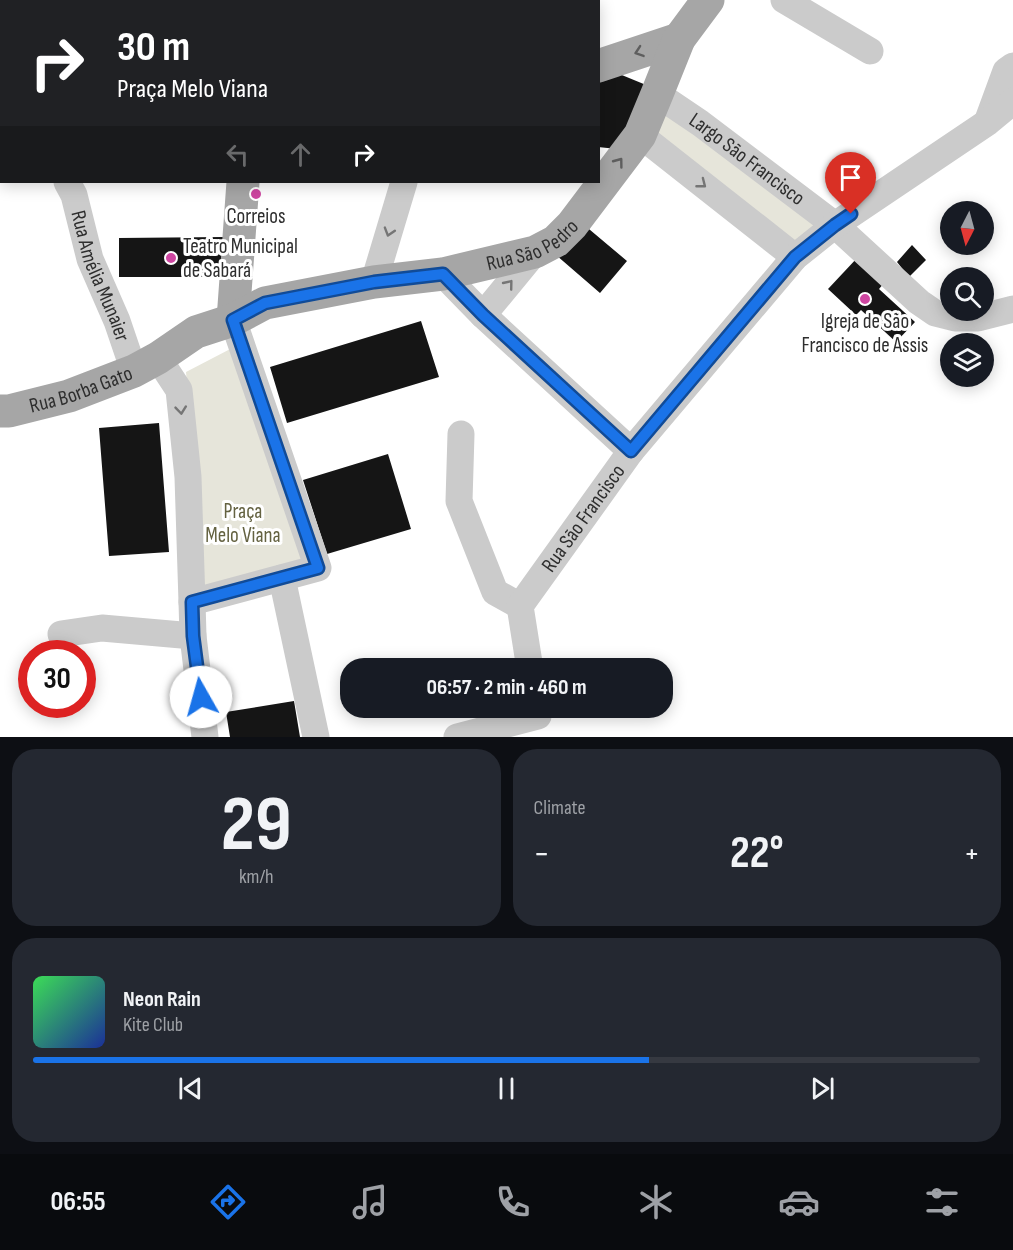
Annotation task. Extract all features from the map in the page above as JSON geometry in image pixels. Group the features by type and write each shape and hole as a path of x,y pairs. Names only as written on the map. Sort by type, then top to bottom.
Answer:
{"main road":[{"name":"Rua São Pedro","path":"233,320 265,303 374,282 443,274 535,252 556,241 572,225 640,135 679,39 708,0"},
{"path":"600,65 679,39"},
{"path":"146,364 196,332 233,320 243,183"},
{"name":"Rua Borba Gato","path":"0,411 9,411 69,396 146,364"}],"street":[{"path":"784,0 870,51"},
{"path":"987,122 1006,71 1013,66"},
{"name":"Largo São Francisco","path":"657,94 700,123 835,225 919,302 935,313 955,318 978,318 1013,309"},
{"name":"Rua São Francisco","path":"520,606 631,451 795,257 835,225 987,122 1013,101"},
{"path":"640,135 795,257"},
{"name":"Rua Amélia Munaier","path":"69,183 75,195 90,260 117,321 146,364"},
{"path":"374,282 404,183"},
{"path":"483,315 535,252"},
{"path":"443,274 483,315 631,451"},
{"path":"192,602 318,568 233,320"},
{"path":"146,364 179,390 188,477 193,636 206,737"},
{"path":"461,434 459,501 495,592 520,606 529,658"},
{"path":"282,578 316,737"},
{"path":"61,634 102,628 193,636"},
{"path":"457,737 540,720"}],"green space":[{"path":"665,104 822,223 795,251 645,130"},
{"name":"Praça Melo Viana","path":"236,346 302,562 203,588 186,372"}],"building":[{"path":"612,71 651,87 617,149 600,147 600,74"},
{"path":"583,224 627,261 600,293 556,255"},
{"name":"Teatro Municipal de Sabará","path":"223,237 223,277 119,277 119,238"},
{"path":"912,245 926,260 909,277 897,262"},
{"name":"Igreja de São Francisco de Assis","path":"858,257 885,282 879,289 915,322 896,342 861,310 856,315 828,289"},
{"path":"421,321 439,377 287,423 270,367"},
{"path":"159,423 169,552 109,556 99,428"},
{"path":"388,454 411,529 327,554 303,480"},
{"path":"294,701 300,737 230,737 226,712"}],"place":[{"name":"Correios","path":"256,194"},
{"name":"Teatro Municipal de Sabará","path":"171,258"},
{"name":"Igreja de São Francisco de Assis","path":"865,299"}],"route":[{"path":"201,697 193,636 192,602 318,568 233,320 265,303 374,282 443,274 483,315 631,451 795,257 851,214"}]}
